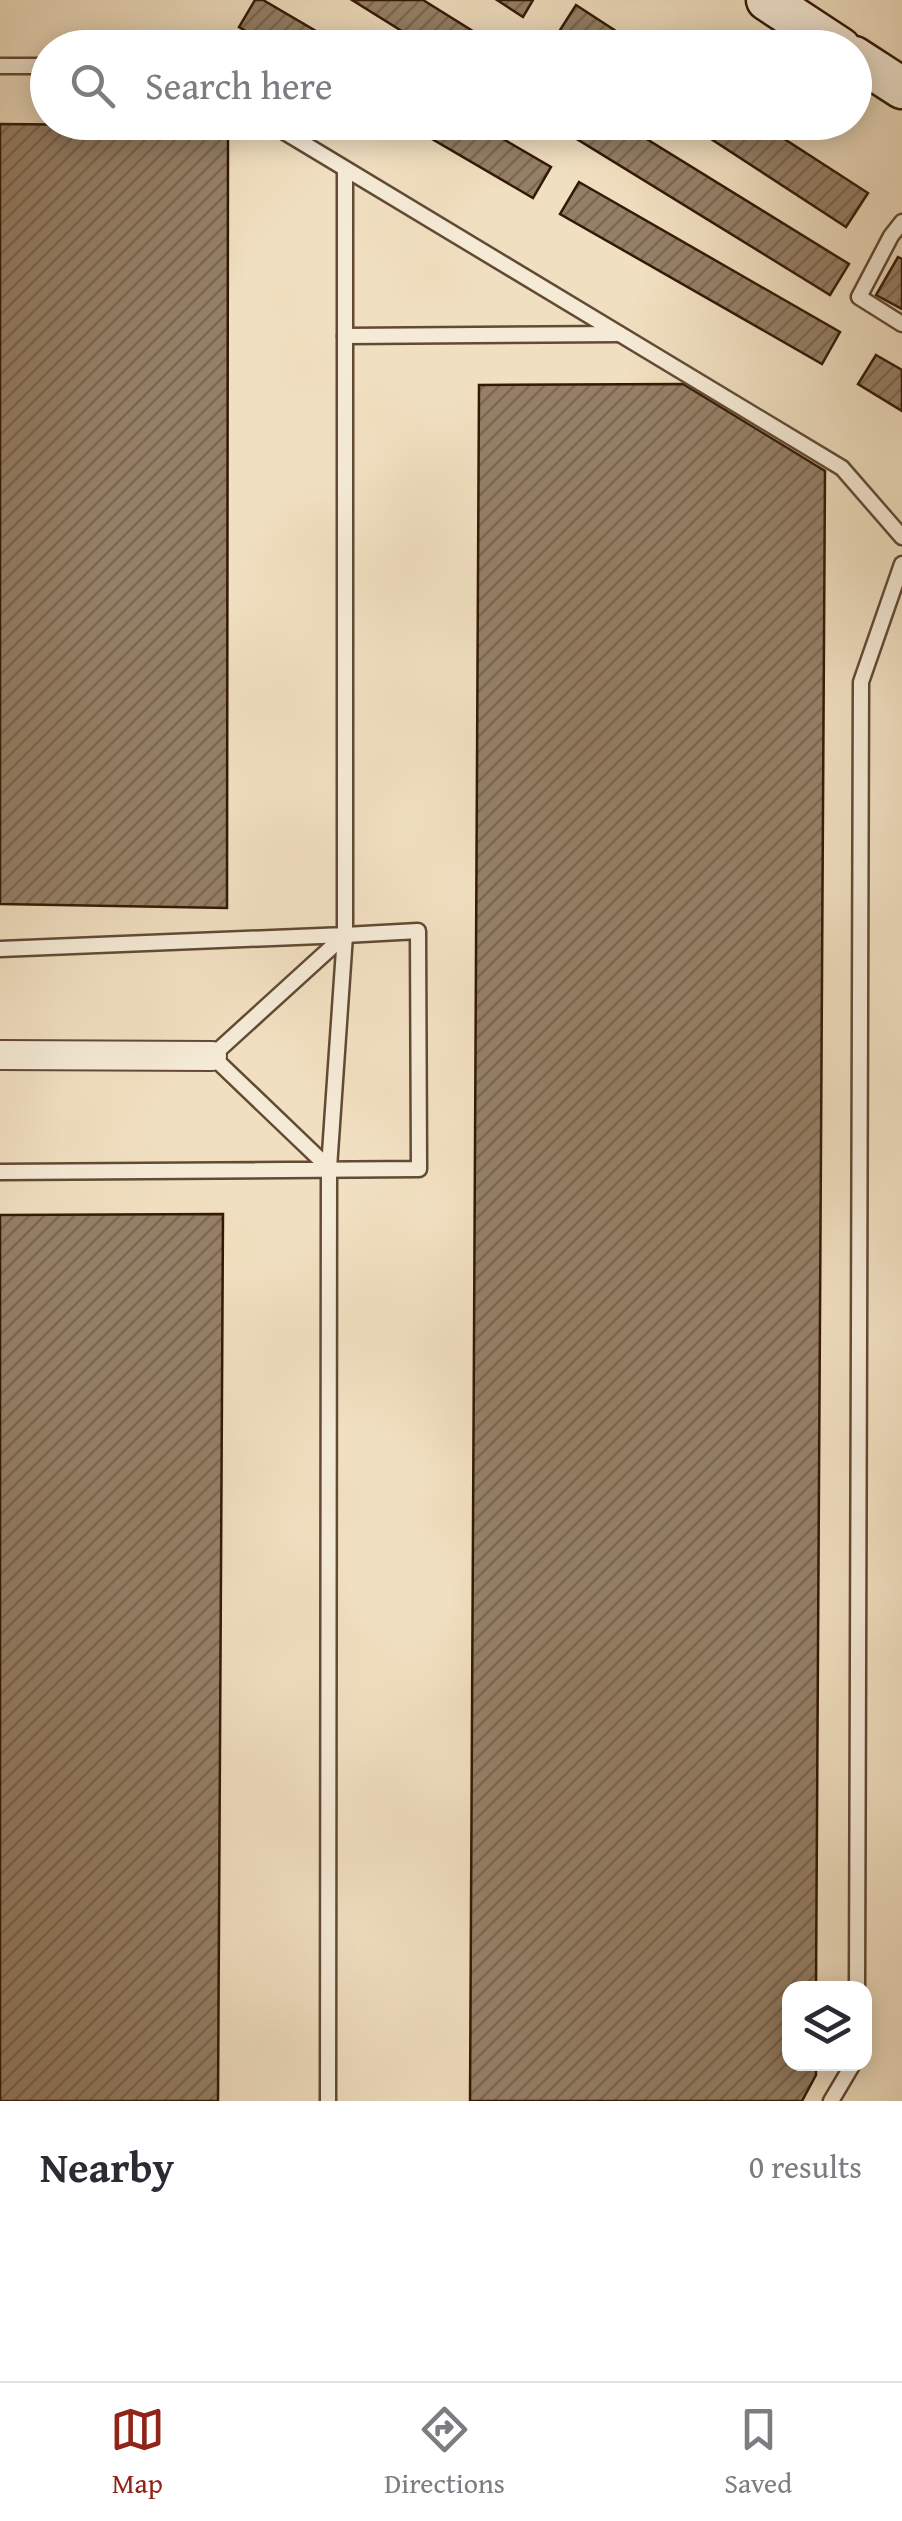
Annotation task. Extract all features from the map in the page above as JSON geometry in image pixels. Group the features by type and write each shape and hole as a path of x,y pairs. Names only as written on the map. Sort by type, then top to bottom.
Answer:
{"main road":[{"path":"767,0 813,30"},
{"path":"872,69 902,88"}],"street":[{"path":"0,1055 212,1056"}],"lane":[{"path":"0,66 30,66"},
{"path":"297,140 842,468 902,537"},
{"path":"328,2101 329,1168 345,935 345,169"},
{"path":"902,222 896,239 859,297 902,324"},
{"path":"345,336 619,334"},
{"path":"857,1981 861,682 902,564"},
{"path":"0,949 418,931 418,1169 0,1172"},
{"path":"329,1168 212,1056 345,935"},
{"path":"831,2101 849,2071"}],"building":[{"path":"255,0 263,0 314,30 244,30 239,27"},
{"path":"352,0 423,0 471,30 400,30"},
{"path":"497,0 533,0 523,17"},
{"path":"576,5 614,30 560,30"},
{"path":"0,124 30,124 30,140 228,140 227,908 0,904"},
{"path":"434,140 505,140 551,167 533,198"},
{"path":"578,140 648,140 849,264 830,295"},
{"path":"713,140 786,140 868,193 846,227"},
{"path":"579,182 840,332 822,364 560,214"},
{"path":"898,257 902,259 902,309 876,295"},
{"path":"876,355 902,370 902,411 858,384"},
{"path":"683,384 825,471 816,1981 782,1981 782,2071 816,2071 802,2101 470,2101 479,385"},
{"path":"223,1214 218,2101 0,2101 0,1215"}]}
